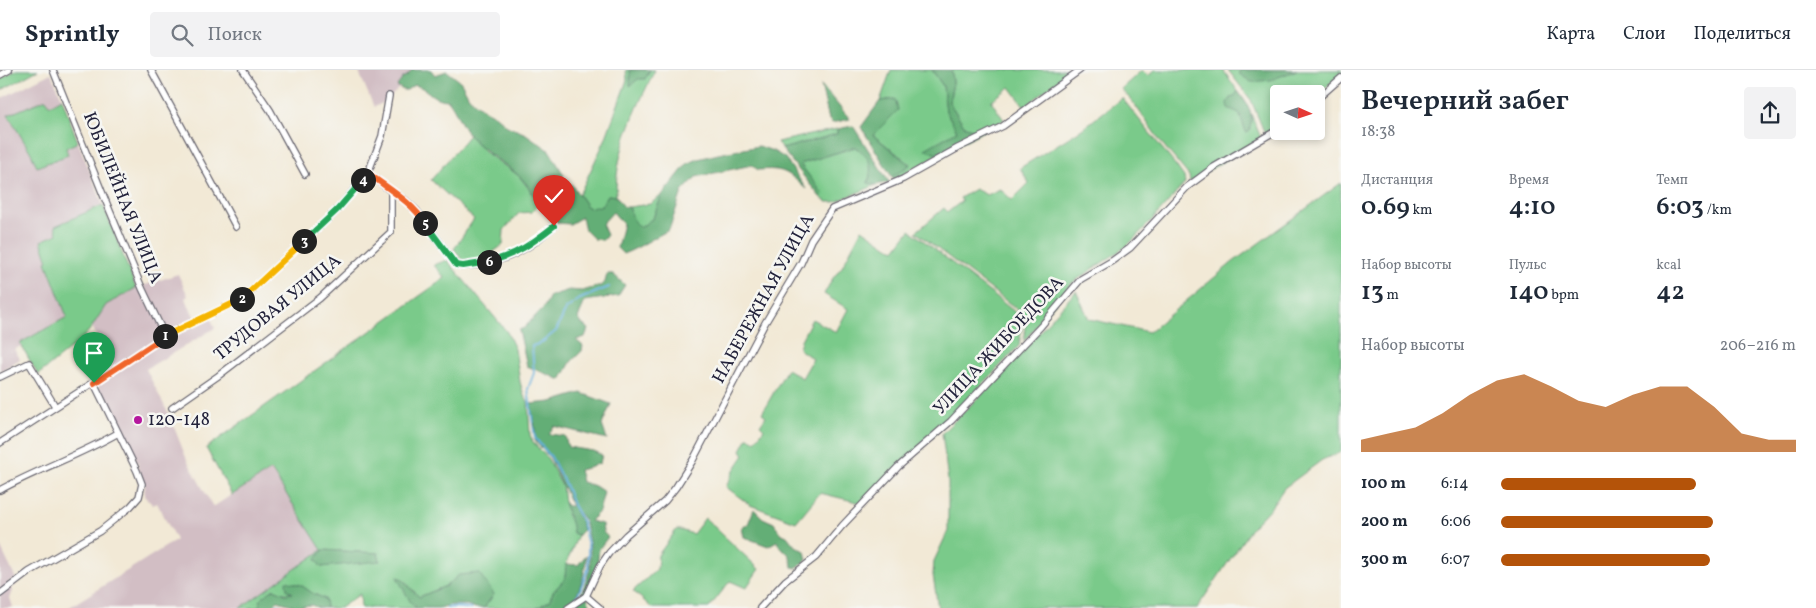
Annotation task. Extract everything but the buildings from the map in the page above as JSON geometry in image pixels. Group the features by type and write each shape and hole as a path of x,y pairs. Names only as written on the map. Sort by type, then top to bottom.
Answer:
{"street":[{"path":"0,75 9,70"},
{"name":"ЮБИЛЕЙНАЯ УЛИЦА","path":"53,70 142,288 165,336"},
{"path":"150,70 236,227"},
{"path":"242,70 270,110 305,174"},
{"name":"НАБЕРЕЖНАЯ УЛИЦА","path":"584,598 600,566 609,553 626,535 665,501 676,488 693,460 765,323 801,263 811,240 832,209 904,179 958,148 1003,126 1080,70"},
{"path":"1325,92 1341,78"},
{"path":"0,443 165,336 242,299 337,210 368,173 382,136 389,96"},
{"name":"УЛИЦА ЖИБОЕДОВА","path":"760,608 785,581 816,557 847,520 898,467 951,421 1041,326 1081,279 1130,248 1187,187 1214,167 1270,134"},
{"path":"368,173 417,211 456,265 485,264 504,258 530,246 554,226"},
{"name":"ТРУДОВАЯ УЛИЦА","path":"172,408 218,376 320,298 391,232 391,191"},
{"path":"0,378 29,363 55,406"},
{"path":"0,594 29,572 100,531 139,497 142,484 94,383"},
{"path":"0,490 26,476 91,448 118,433"},
{"path":"568,608 584,598 600,608"}],"shaded area":[{"path":"358,70 415,70 387,101 374,107"},
{"path":"51,73 62,98 50,105 46,99 31,153 37,166 68,155 65,148 78,142 103,205 56,226 57,234 49,261 46,263 67,317 20,343 21,346 10,352 15,350 20,359 0,371 0,99"},
{"path":"178,274 188,296 185,298 195,318 208,312 215,328 146,369 170,417 187,460 213,507 271,469 323,550 244,608 68,608 176,540 157,503 153,505 144,496 145,485 138,469 138,463 97,385 114,373 112,365 92,327 106,305 136,288"},
{"path":"0,546 16,579 8,582 13,591 10,598 13,607 9,608 0,608"}],"green space":[{"path":"16,70 38,70 0,91 0,79"},
{"path":"412,70 431,70 435,75 447,71 461,82 469,97 483,109 496,116 507,126 526,134 549,150 564,175 557,180 572,185 588,208 601,206 608,195 616,196 624,207 629,207 633,219 640,228 653,218 662,195 687,164 718,154 759,146 773,151 785,158 806,189 785,172 758,170 752,165 696,177 682,192 669,230 623,254 617,248 623,224 613,212 602,224 607,235 603,240 594,239 585,230 582,217 570,224 557,223 541,204 548,204 540,203 518,175 470,136 448,100 437,98 414,85 407,90 397,86"},
{"path":"626,70 655,70 634,115 623,147 619,163 616,196 608,195 602,206 588,208 579,195 605,140 627,80"},
{"path":"630,70 650,70 645,79 638,79 630,86"},
{"path":"891,70 932,70 943,86 946,111 957,131 926,149 936,154 979,131 965,127 949,102 953,83 952,72 949,70 1067,70 1068,72 1025,107 1010,87 991,101 1004,120 894,179 892,177 910,164 873,135 898,110 894,99 880,101"},
{"path":"932,70 949,70 952,72 953,83 949,102 965,127 980,131 936,154 925,149 957,131 946,111 943,86"},
{"path":"1142,70 1148,76 1155,70 1223,70 1247,104 1261,138 1190,182 1189,176 1121,89"},
{"path":"1228,70 1341,70 1341,74 1325,88 1325,85 1270,85 1270,131 1265,134 1251,100"},
{"path":"1242,70 1297,70 1271,80 1251,82 1238,73"},
{"path":"821,85 850,119 832,123 829,120"},
{"path":"1238,91 1251,114 1251,124 1249,131 1246,132 1239,113 1228,108 1227,103"},
{"path":"62,98 78,142 66,148 68,155 37,167 31,153 8,115 46,99 50,105"},
{"path":"1122,98 1177,167 1184,177 1185,183 1127,246 1072,283 1024,341 1025,324 1018,310 916,232 944,208 948,212 962,201 960,198 975,189 987,195 1000,189 1012,200 1029,183 1020,168 1082,129"},
{"path":"895,99 898,110 873,135 910,165 892,177 861,127 880,101"},
{"path":"853,126 889,182 876,185 868,183 869,162 855,147 800,164 823,194 820,197 782,149 837,134 837,129"},
{"path":"837,129 837,134 782,149 777,142"},
{"path":"469,135 485,152 519,176 540,203 532,212 519,213 504,230 503,245 482,260 463,261 454,249 474,219 431,180"},
{"path":"855,147 869,162 868,183 876,185 835,202 827,202 820,197 823,195 800,164"},
{"path":"1341,183 1341,452 1322,460 1284,488 1272,506 1252,527 1197,608 938,608 933,575 934,561 948,531 948,481 942,433 998,378 1076,291 1089,319 1149,332 1233,262"},
{"path":"662,195 653,218 640,228 633,219 629,207 650,204"},
{"path":"103,205 136,288 106,305 82,339 38,375 20,343 67,317 46,262 48,261 41,241 57,234 55,226"},
{"path":"862,229 895,250 910,230 1015,312 1021,319 1022,327 1019,346 946,423 861,503 820,493 796,522 750,505 726,487 744,455 741,450 748,437 755,441 764,429 760,425 766,416 762,413 787,369 802,378 813,359 799,349 801,340 812,319 836,332 848,309 824,294 842,267"},
{"path":"447,260 507,332 515,349 520,382 524,396 528,401 530,435 533,442 548,459 562,486 564,502 572,524 573,533 578,535 566,564 565,579 553,592 549,601 537,608 484,608 494,594 459,575 446,586 419,597 402,578 411,603 417,608 361,608 360,594 340,608 326,608 325,599 301,585 295,591 289,593 274,589 258,608 240,608 322,550 271,470 232,495 206,448 445,278 434,265","holes":["323,550 377,553 380,560 321,567 316,559"]},
{"path":"607,274 613,274 625,285 618,296 585,301 578,318 588,329 585,337 576,340 583,346 582,351 571,362 561,380 527,366 519,330 524,328 544,307 550,296 569,290 582,291 600,286 605,282"},
{"path":"581,393 611,404 602,425 607,439 554,426 549,434 565,436 568,447 593,451 602,455 600,463 579,470 582,482 595,486 604,492 599,512 590,521 602,524 603,532 608,537 599,549 597,569 587,597 590,604 585,608 573,608 576,607 590,569 590,546 584,519 574,508 583,530 578,535 573,533 564,502 568,506 572,506 550,458 535,441 535,427 530,404 551,402"},
{"path":"754,509 763,518 774,523 780,533 787,536 794,545 805,551 807,560 797,568 792,567 790,557 777,541 768,546 744,537 742,528 748,524"},
{"path":"705,518 759,569 746,588 730,581 709,608 652,608 633,591 657,569 658,555 677,529 693,534"},
{"path":"323,550 378,553 380,561 321,567 316,559"},
{"path":"586,555 582,580 572,605 563,608 537,608 549,601 553,592 565,579 566,564 578,565"},
{"path":"479,573 494,594 484,608 451,605 439,608 417,608 411,603 397,577 401,578 419,597 446,586 459,575"},
{"path":"286,581 301,585 325,599 326,608 311,605 298,607 278,601 268,608 258,608 262,597 274,589 285,594 293,593 287,590"}],"waterway":[{"path":"576,600 588,569 588,545 582,521 565,484 551,457 535,438 528,389 534,373 532,346 541,343 556,331 566,309 580,299 609,287"},
{"path":"272,608 277,605 286,608"},
{"path":"447,608 471,608"}],"place":[{"name":"120-148","path":"138,420"}],"route":[{"path":"94,383 165,336 242,299 337,210 368,173 417,211 456,265 485,264 504,258 530,246 554,226"}]}
